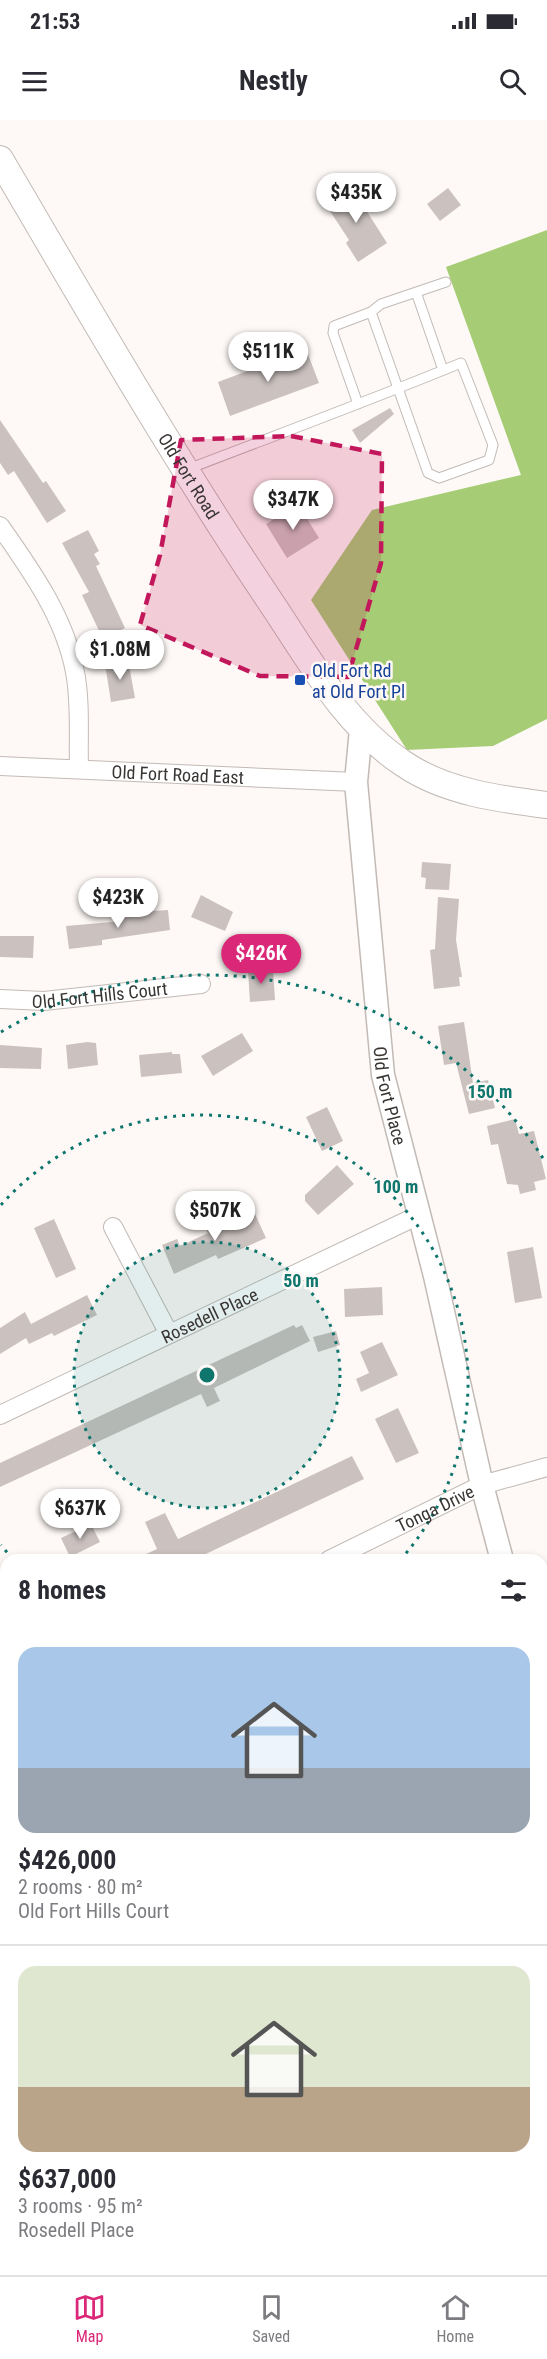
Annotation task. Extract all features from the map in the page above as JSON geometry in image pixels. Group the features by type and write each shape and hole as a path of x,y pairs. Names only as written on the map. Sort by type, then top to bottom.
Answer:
{"main road":[{"name":"Old Fort Road","path":"0,159 185,470 335,698 361,729 404,765 437,781 480,794 547,805"}],"street":[{"path":"0,526 39,585 69,648 77,689 79,768"},
{"name":"Old Fort Place","path":"361,729 356,782 383,1075 500,1554"},
{"name":"Old Fort Road East","path":"0,766 356,782"},
{"name":"Old Fort Hills Court","path":"0,999 44,1000 201,984"},
{"name":"Rosedell Place","path":"0,1415 419,1215"},
{"path":"113,1227 169,1334"},
{"name":"Tonga Drive","path":"341,1554 482,1485 547,1467"}],"lane":[{"path":"358,404 333,333 334,326 371,312 381,304 446,282"},
{"path":"416,292 443,370"},
{"path":"185,470 397,389 461,363 493,445 489,460 439,478 428,473 397,389 371,312"}],"highlighted area":[{"path":"291,436 382,454 381,563 348,677 260,676 140,625 160,555 181,440"}],"green space":[{"path":"547,230 547,719 493,746 407,750 311,600 372,510 521,475 446,267"}],"building":[{"path":"350,185 387,243 358,262 346,243 349,240 324,202"},
{"path":"448,188 461,205 440,221 427,204"},
{"path":"306,349 319,383 230,416 218,382"},
{"path":"390,408 394,414 360,443 352,430"},
{"path":"0,420 43,483 46,481 66,511 47,523 14,471 8,475 0,463"},
{"path":"298,504 319,538 287,558 266,524"},
{"path":"88,530 99,551 94,554 100,564 96,566 125,628 103,639 82,595 89,592 62,543"},
{"path":"128,660 135,698 111,702 105,664"},
{"path":"422,862 451,864 449,890 425,889 426,878 421,877"},
{"path":"201,895 233,912 225,931 191,917"},
{"path":"438,897 459,899 456,940 462,977 459,977 460,986 434,989 430,950 435,949"},
{"path":"168,910 170,930 102,940 102,945 69,949 66,926 123,921 122,913"},
{"path":"0,936 34,936 33,958 0,957"},
{"path":"273,969 275,1000 250,1002 248,970"},
{"path":"464,1022 473,1083 488,1080 495,1108 469,1114 456,1063 444,1065 438,1026"},
{"path":"242,1033 253,1051 213,1076 201,1056"},
{"path":"96,1043 98,1065 68,1069 66,1045"},
{"path":"0,1045 42,1048 41,1069 0,1068"},
{"path":"172,1052 172,1054 180,1054 182,1073 141,1077 139,1055"},
{"path":"327,1107 343,1141 322,1151 306,1117"},
{"path":"515,1119 519,1134 534,1131 546,1179 534,1182 536,1190 520,1194 518,1185 507,1184 498,1144 491,1145 487,1126"},
{"path":"337,1165 354,1184 318,1215 305,1201 305,1195"},
{"path":"237,1213 241,1220 255,1214 266,1238 218,1259 216,1255 174,1274 162,1245 177,1239 180,1246 208,1233 205,1227"},
{"path":"54,1219 76,1269 56,1278 34,1228"},
{"path":"533,1247 542,1298 515,1303 507,1252"},
{"path":"382,1287 383,1315 345,1317 344,1289"},
{"path":"87,1295 97,1315 54,1336 52,1333 29,1344 26,1338 0,1354 0,1328 25,1312 31,1324"},
{"path":"294,1325 296,1328 302,1325 310,1341 214,1388 220,1401 207,1407 201,1394 0,1487 0,1463"},
{"path":"336,1331 340,1345 318,1352 313,1337"},
{"path":"382,1342 398,1375 361,1392 356,1379 369,1373 360,1352"},
{"path":"398,1408 419,1453 396,1463 375,1419"},
{"path":"352,1456 364,1479 206,1554 146,1554 157,1549 145,1522 165,1513 178,1539"},
{"path":"91,1524 100,1542 76,1554 69,1554 61,1538"}],"place":[{"name":"Old Fort Rd at Old Fort Pl","path":"300,680"}]}
